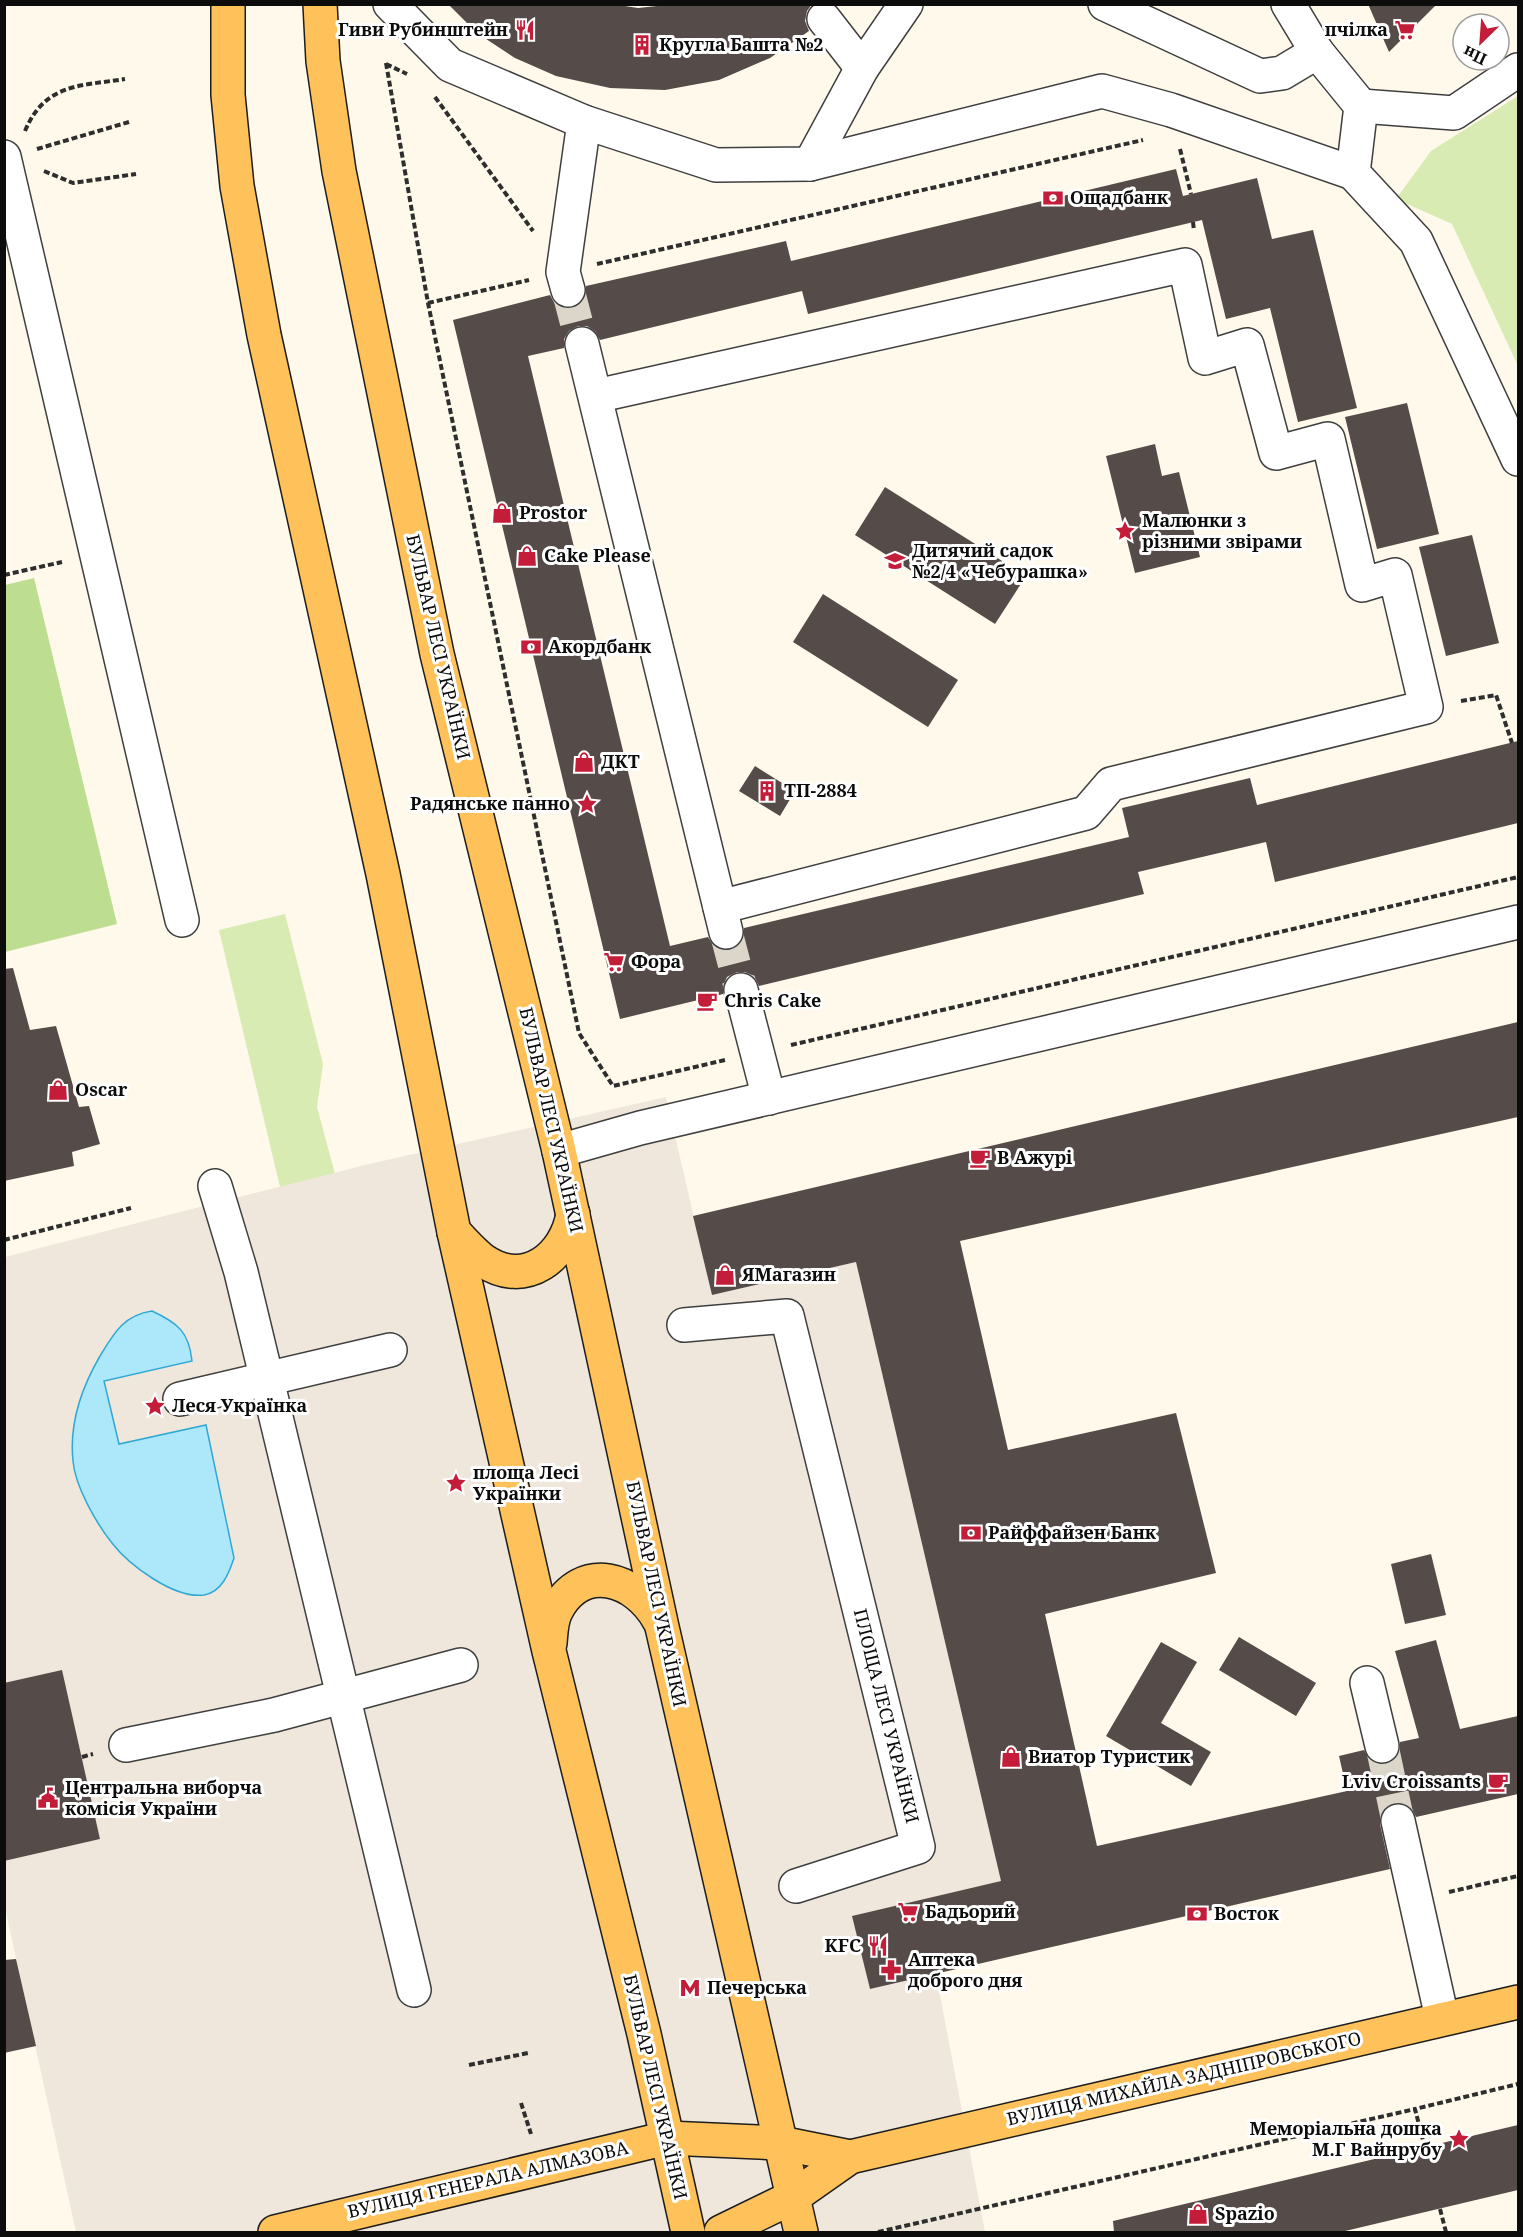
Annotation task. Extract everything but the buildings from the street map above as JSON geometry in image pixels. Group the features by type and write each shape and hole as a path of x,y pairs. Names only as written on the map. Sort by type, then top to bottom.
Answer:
{"main road":[{"name":"БУЛЬВАР ЛЕСІ УКРАЇНКИ","path":"228,4 228,95 241,209 264,335 383,874 454,1232 549,1651 644,2034 688,2232"},
{"name":"БУЛЬВАР ЛЕСІ УКРАЇНКИ","path":"320,4 323,61 339,171 437,654 560,1152 663,1627 801,2232"},
{"path":"454,1232 484,1261 501,1269 528,1269 544,1263 559,1251 566,1240 573,1214"},
{"path":"549,1651 555,1613 567,1596 587,1583 602,1581 631,1587 644,1597 663,1627"},
{"name":"ВУЛИЦЯ МИХАЙЛА ЗАДНІПРОВСЬКОГО","path":"793,2197 850,2157 1518,2002"},
{"path":"667,2138 780,2143"},
{"name":"ВУЛИЦЯ ГЕНЕРАЛА АЛМАЗОВА","path":"275,2232 667,2138"},
{"name":"ВУЛИЦЯ МИХАЙЛА ЗАДНІПРОВСЬКОГО","path":"780,2143 850,2157"},
{"path":"720,2232 793,2197"}],"street":[{"path":"390,4 450,65 584,123 716,165 810,164 1102,91 1171,110 1353,173 1416,242 1518,459"},
{"path":"810,164 862,68 906,4"},
{"path":"1106,4 1260,76 1282,73 1317,52"},
{"path":"1288,4 1317,52 1361,106 1353,173"},
{"path":"824,19 862,68"},
{"path":"1361,106 1454,113 1518,70"},
{"path":"566,281 584,123"},
{"path":"9,158 182,920"},
{"path":"582,344 723,920 1086,813 1110,784 1426,707 1395,575 1362,585 1328,439 1276,453 1247,345 1205,358 1185,265 596,396"},
{"path":"560,1152 639,1128 1518,922"},
{"path":"741,990 769,1098"},
{"path":"215,1185 233,1242 414,1990"},
{"name":"ПЛОЩА ЛЕСІ УКРАЇНКИ","path":"684,1325 787,1316 918,1847 796,1886"},
{"path":"180,1399 390,1350"},
{"path":"126,1745 274,1715 343,1694 461,1665"},
{"path":"1367,1683 1382,1746"},
{"path":"1398,1821 1442,2018"}],"path":[{"path":"415,78 386,63 428,303 579,1033 613,1086 1518,877"},
{"path":"9,158 45,102 63,88 125,79"},
{"path":"431,92 566,281"},
{"path":"9,158 129,122"},
{"path":"428,303 566,281 1153,138"},
{"path":"9,158 73,183 136,174"},
{"path":"4,575 62,562"},
{"path":"4,1240 131,1208"},
{"path":"1416,1899 1518,1876"},
{"path":"469,2065 528,2053"},
{"path":"878,2232 1518,2084"},
{"path":"1414,2109 1425,2148"},
{"path":"1440,2209 1446,2232"}],"green space":[{"path":"1518,96 1518,366 1452,224 1396,199 1431,151"},
{"path":"34,578 117,924 5,952 5,585"},
{"path":"285,914 323,1064 317,1107 335,1174 5,1257 280,1187 219,930"}],"shaded area":[{"name":"площа Лесі Українки","path":"666,1097 712,1295 856,1262 1001,1881 853,1916 870,1989 936,1974 985,2232 76,2232 5,1908 4,1861 100,1839 62,1670 5,1683 5,1257 369,1164"}],"water":[{"path":"152,1311 181,1330 188,1343 192,1361 104,1381 119,1444 206,1425 234,1558 220,1586 204,1595 179,1592 166,1586 153,1579 120,1552 93,1515 82,1493 73,1461 73,1433 78,1406 100,1356 121,1326 134,1316"}],"tunnel":[{"path":"568,290 582,344"},
{"path":"726,932 741,990"},
{"path":"1382,1746 1398,1821"}],"place":[{"name":"Гиви Рубинштейн","path":"525,30"},
{"name":"пчілка","path":"1405,30"},
{"name":"Кругла Башта №2","path":"642,45"},
{"name":"Ощадбанк","path":"1053,198"},
{"name":"Prostor","path":"502,513"},
{"name":"Малюнки з різними звірами","path":"1125,531"},
{"name":"Cake Please","path":"527,556"},
{"name":"Дитячий садок №2/4 «Чебурашка»","path":"895,561"},
{"name":"Акордбанк","path":"531,647"},
{"name":"ДКТ","path":"584,762"},
{"name":"ТП-2884","path":"767,791"},
{"name":"Радянське панно","path":"587,804"},
{"name":"Фора","path":"614,962"},
{"name":"Chris Cake","path":"707,1001"},
{"name":"Oscar","path":"58,1090"},
{"name":"В Ажурі","path":"980,1158"},
{"name":"ЯМагазин","path":"725,1275"},
{"name":"Леся Українка","path":"155,1406"},
{"name":"площа Лесі Українки","path":"456,1483"},
{"name":"Райффайзен Банк","path":"971,1533"},
{"name":"Виатор Туристик","path":"1011,1757"},
{"name":"Lviv Croissants","path":"1498,1782"},
{"name":"Центральна виборча комісія України","path":"48,1798"},
{"name":"Бадьорий","path":"908,1912"},
{"name":"Восток","path":"1197,1914"},
{"name":"KFC","path":"878,1946"},
{"name":"Аптека доброго дня","path":"891,1970"},
{"name":"Печерська","path":"690,1988"},
{"name":"Меморіальна дошка М.Г Вайнрубу","path":"1459,2139"},
{"name":"Spazio","path":"1198,2214"}]}
